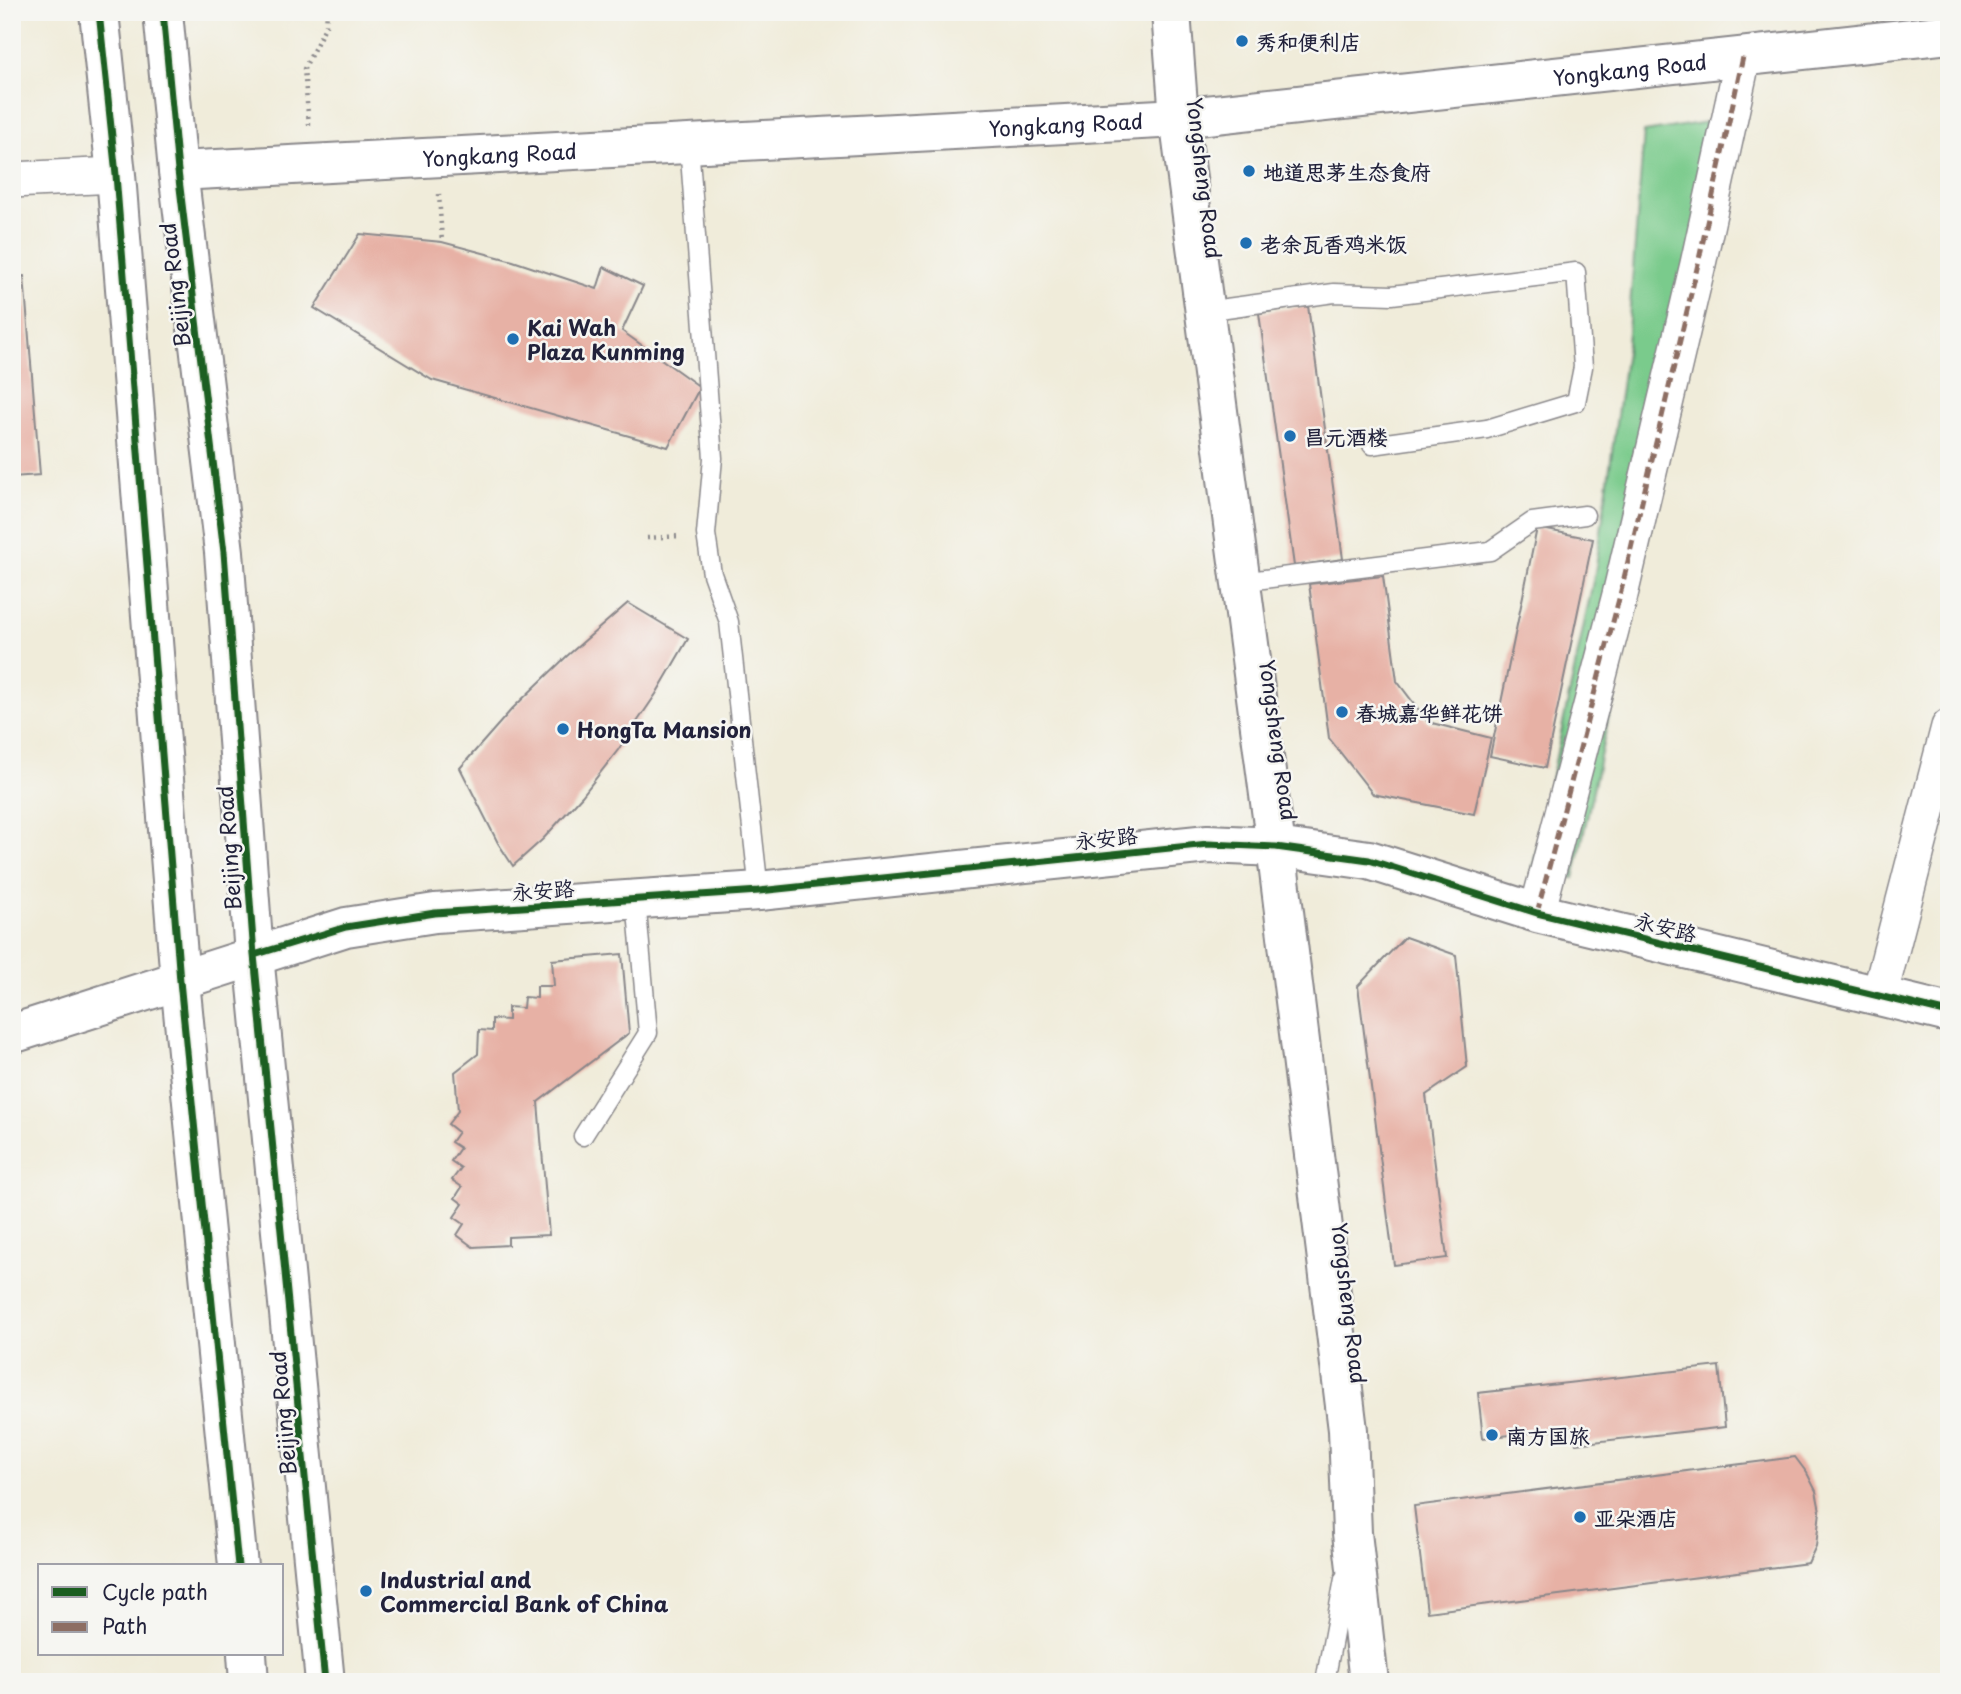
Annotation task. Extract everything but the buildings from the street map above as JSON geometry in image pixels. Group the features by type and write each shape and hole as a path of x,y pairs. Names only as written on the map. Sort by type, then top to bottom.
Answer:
{"street":[{"path":"99,12 116,175 180,981 239,1564"},
{"name":"Beijing Road","path":"163,12 178,171 224,552 254,955 325,1682"},
{"name":"Yongsheng Road","path":"1171,12 1179,118 1276,848 1348,1430 1352,1533 1369,1682"},
{"name":"Yongkang Road","path":"178,171 1179,118 1949,34"},
{"path":"1537,913 1620,595 1698,264 1743,57"},
{"path":"12,180 116,175"},
{"path":"1879,997 1949,727"},
{"name":"永安路","path":"12,1034 346,927 435,913 759,891 1208,844 1276,848 1369,860 1537,913 1949,1013"},
{"path":"247,1656 249,1682"}],"lane":[{"path":"689,144 713,458 706,534 712,574 729,622 759,891"},
{"path":"1205,312 1334,293 1392,295 1576,272 1583,367 1576,402 1487,429 1372,445"},
{"path":"1240,582 1490,551 1532,522 1586,515"},
{"path":"583,1136 648,1033 636,900"},
{"path":"1325,1682 1352,1533"}],"path":[{"path":"313,164 304,69 326,25 327,12"},
{"path":"437,158 442,242"},
{"path":"647,538 661,537"}],"green space":[{"path":"1738,117 1574,878 1532,871 1596,567 1627,344 1644,132"}],"marked path":[{"path":"1537,913 1620,595 1698,264 1743,57"}],"cycle path":[{"path":"99,12 116,175 180,981 238,1564"},
{"path":"163,12 178,171 224,552 254,955 325,1682"},
{"path":"254,955 346,927 435,913 759,891 1208,844 1276,847 1369,860 1537,913 1949,1013"}],"place":[{"name":"秀和便利店","path":"1242,41"},
{"name":"地道思茅生态食府","path":"1249,171"},
{"name":"老余瓦香鸡米饭","path":"1246,243"},
{"name":"Kai Wah Plaza Kunming","path":"513,339"},
{"name":"昌元酒楼","path":"1290,436"},
{"name":"春城嘉华鲜花饼","path":"1342,712"},
{"name":"HongTa Mansion","path":"563,729"},
{"name":"南方国旅","path":"1492,1435"},
{"name":"亚朵酒店","path":"1580,1517"},
{"name":"Industrial and Commercial Bank of China","path":"366,1591"}]}
